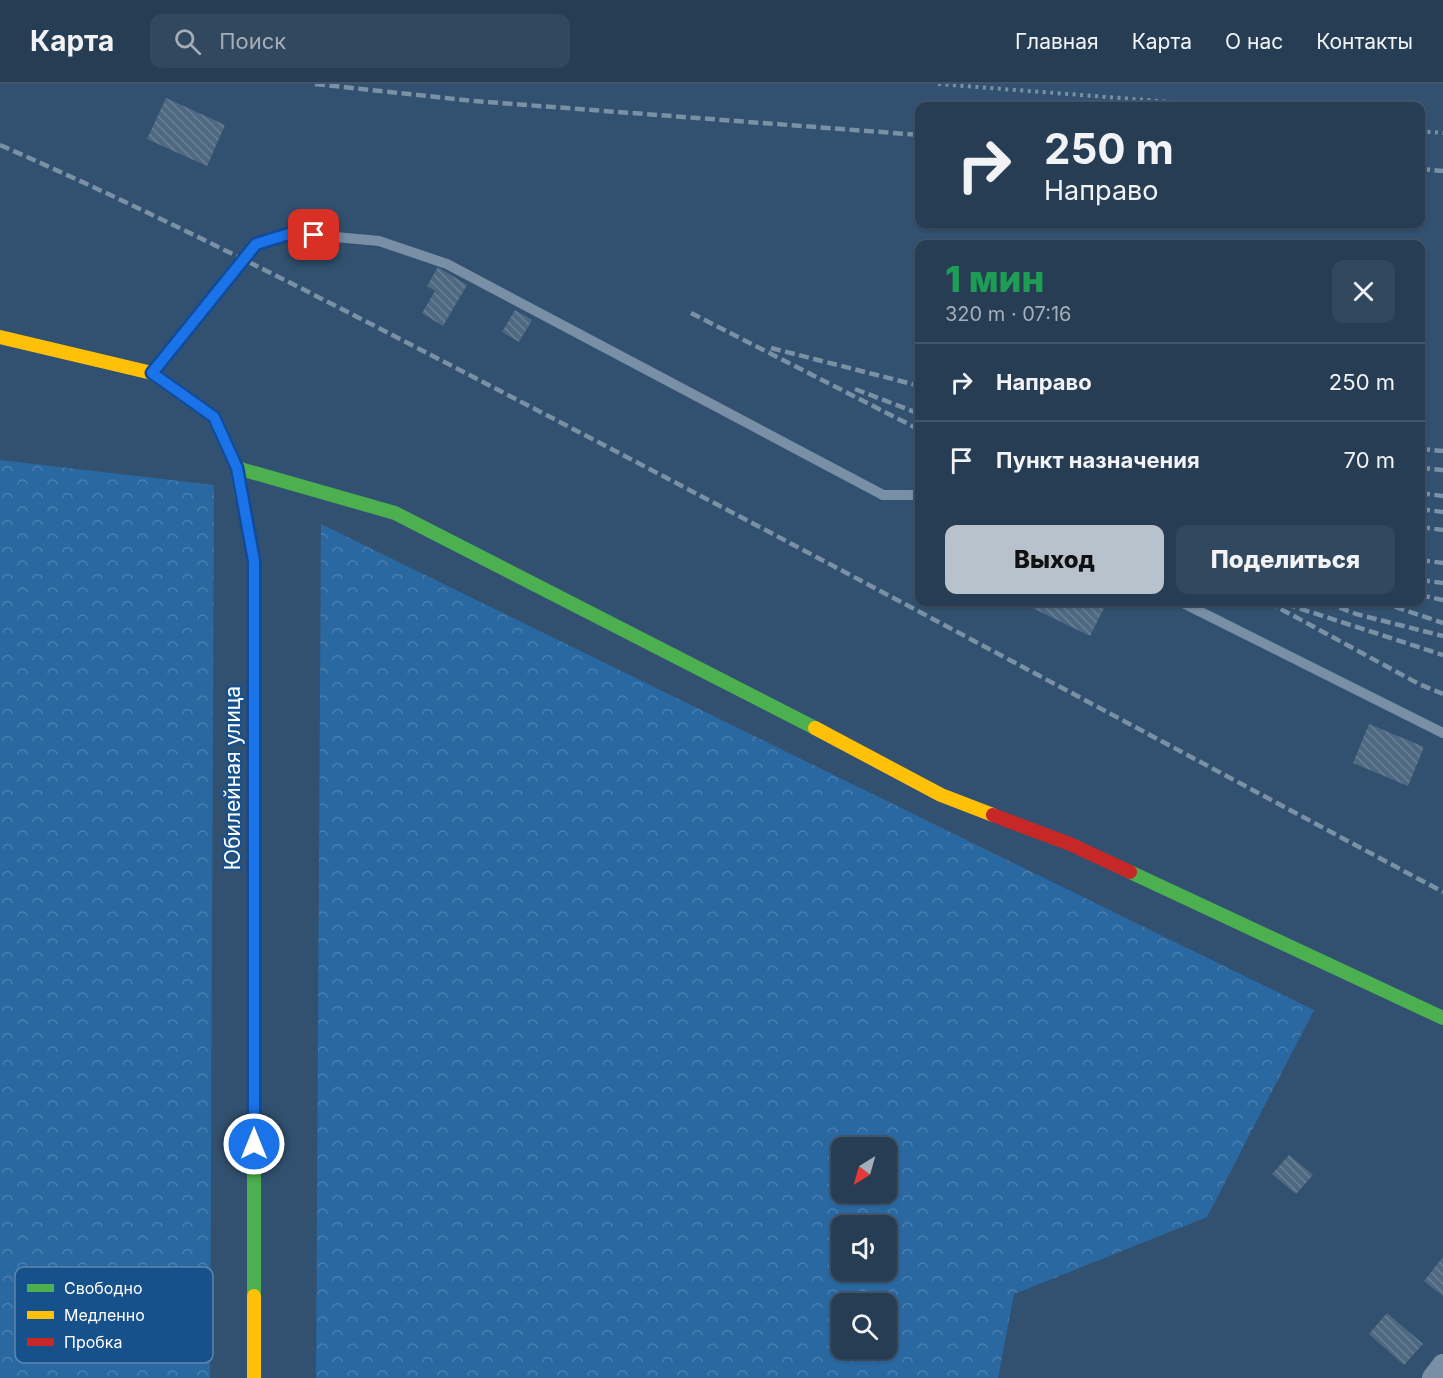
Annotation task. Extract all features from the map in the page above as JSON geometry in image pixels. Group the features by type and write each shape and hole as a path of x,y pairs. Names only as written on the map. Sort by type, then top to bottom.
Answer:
{"street":[{"name":"Юбилейная улица","path":"0,337 68,351 152,373 214,417 237,468 254,561 254,1378"},
{"path":"237,468 395,513 722,679 941,795 1070,844 1443,1018"},
{"path":"1433,1378 1443,1365"}],"lane":[{"path":"152,373 256,244 292,233 379,240 447,264 883,495 915,495"},
{"path":"1189,606 1443,733"}],"path":[{"path":"938,84 1172,102"},
{"path":"1425,131 1443,133"}],"green space":[{"path":"0,460 214,485 210,1267 15,1267 15,1363 210,1363 210,1378 0,1378"},
{"path":"321,524 1314,1010 1207,1217 1014,1294 998,1378 316,1378"}],"building":[{"path":"166,98 225,125 207,166 147,139"},
{"path":"438,267 467,285 443,326 422,313 435,291 427,286"},
{"path":"515,310 532,320 519,342 502,332"},
{"path":"1028,606 1105,606 1090,636"},
{"path":"1369,724 1424,747 1408,786 1353,763"},
{"path":"1289,1155 1313,1175 1296,1194 1272,1174"},
{"path":"1443,1257 1443,1296 1424,1281"},
{"path":"1387,1313 1423,1344 1404,1365 1369,1334"}],"railway":[{"path":"315,84 474,101 915,135"},
{"path":"0,145 211,243 419,349 778,537 1443,892"},
{"path":"1425,169 1443,171"},
{"path":"691,313 915,427"},
{"path":"771,348 915,385"},
{"path":"855,389 915,412"},
{"path":"1425,449 1443,451"},
{"path":"1425,468 1443,470"},
{"path":"1425,494 1443,496"},
{"path":"1425,510 1443,512"},
{"path":"1425,528 1443,530"},
{"path":"1425,561 1443,563"},
{"path":"1425,581 1443,583"},
{"path":"1425,596 1443,600"},
{"path":"1275,606 1419,684 1443,694"},
{"path":"1292,606 1443,655"},
{"path":"1336,606 1356,614 1443,636"},
{"path":"1393,606 1443,623"}],"traffic: fast":[{"path":"237,468 395,513 815,728"},
{"path":"254,801 254,1296"},
{"path":"1130,872 1443,1018"}],"traffic: slow":[{"path":"0,337 152,373 214,417 237,468 242,497"},
{"path":"815,728 941,795 993,815"},
{"path":"254,1296 254,1378"}],"traffic: jam":[{"path":"242,497 254,561 254,801"},
{"path":"993,815 1070,844 1130,872"}],"route":[{"path":"254,1144 254,561 237,468 214,417 152,373 256,244 292,233 314,235"}]}
